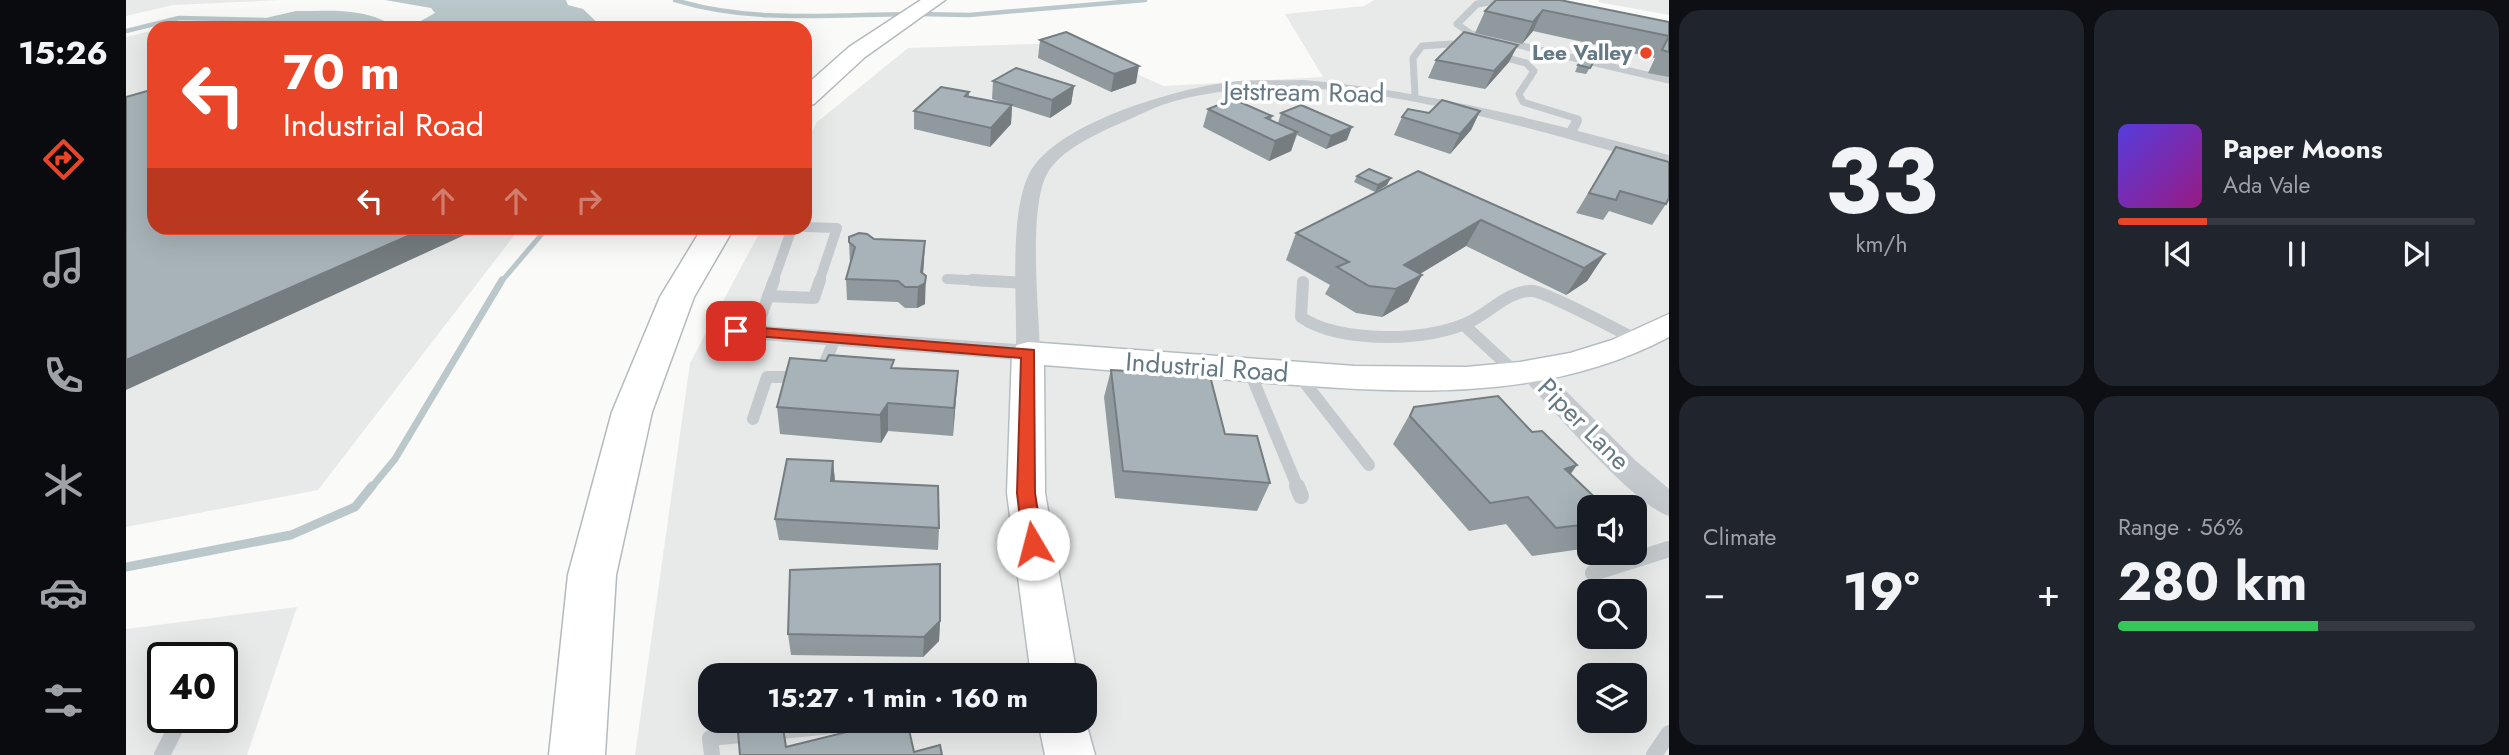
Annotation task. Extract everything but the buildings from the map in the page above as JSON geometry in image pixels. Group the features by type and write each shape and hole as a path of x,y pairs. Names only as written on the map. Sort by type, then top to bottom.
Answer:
{"highway":[{"path":"812,93 857,52 932,2"},
{"path":"577,755 592,575 632,412 677,297 714,235"}],"street":[{"name":"Jetstream Road","path":"1052,663 1026,493 1029,199 1040,171 1077,139 1114,117 1170,98 1222,88 1278,86 1415,95 1434,106 1570,134 1669,161"},
{"name":"Industrial Road","path":"746,332 1367,379 1489,378 1597,358 1639,341 1669,324"},
{"name":"Piper Lane","path":"1523,372 1669,505"},
{"path":"1065,733 1070,755"}],"lane":[{"path":"1503,3 1478,4 1457,24 1471,34 1669,80"},
{"path":"1415,95 1413,58 1422,46 1451,44 1476,50"},
{"path":"1488,54 1526,63 1534,71 1518,94 1523,102 1578,119 1570,134"},
{"path":"768,296 814,298 837,228 812,227"},
{"path":"746,332 768,296 790,235"},
{"path":"947,279 1029,283"},
{"path":"1303,282 1301,317 1317,328 1374,334 1434,332 1464,325 1517,292 1534,291 1639,341"},
{"path":"1464,325 1523,372"},
{"path":"753,419 767,377 819,377 835,338"},
{"path":"1249,370 1301,496"},
{"path":"1297,374 1369,465"},
{"path":"1593,573 1669,550"},
{"path":"162,755 173,733"},
{"path":"712,755 710,738 761,733"},
{"path":"1654,755 1669,733"}],"shaded area":[{"path":"126,0 281,0 173,5 126,16"},
{"path":"385,0 566,0 568,5 583,9 596,21 421,21 435,13 431,8"},
{"path":"1374,0 1512,0 1669,33 1669,755 635,755 690,363 758,235 812,235 812,132 817,122 908,48 1066,43 1164,86 1323,77 1285,14 1364,6"},
{"path":"1669,0 1669,15 1598,2"},
{"path":"296,11 335,11 361,13 385,21 258,21"},
{"path":"147,32 147,235 515,235 318,490 126,527 126,37"},
{"path":"297,607 247,755 126,755 126,629"}],"waterway":[{"path":"675,0 760,15 906,14"},
{"path":"918,14 969,15 1145,0"},
{"path":"167,21 179,18 264,20"},
{"path":"126,31 147,26"},
{"path":"501,282 541,235"},
{"path":"371,488 395,459 502,280"},
{"path":"126,567 291,535 355,507 372,486"}],"place":[{"name":"Lee Valley","path":"1646,53"}],"route":[{"path":"736,331 1028,353 1026,493 1033,544"}]}
